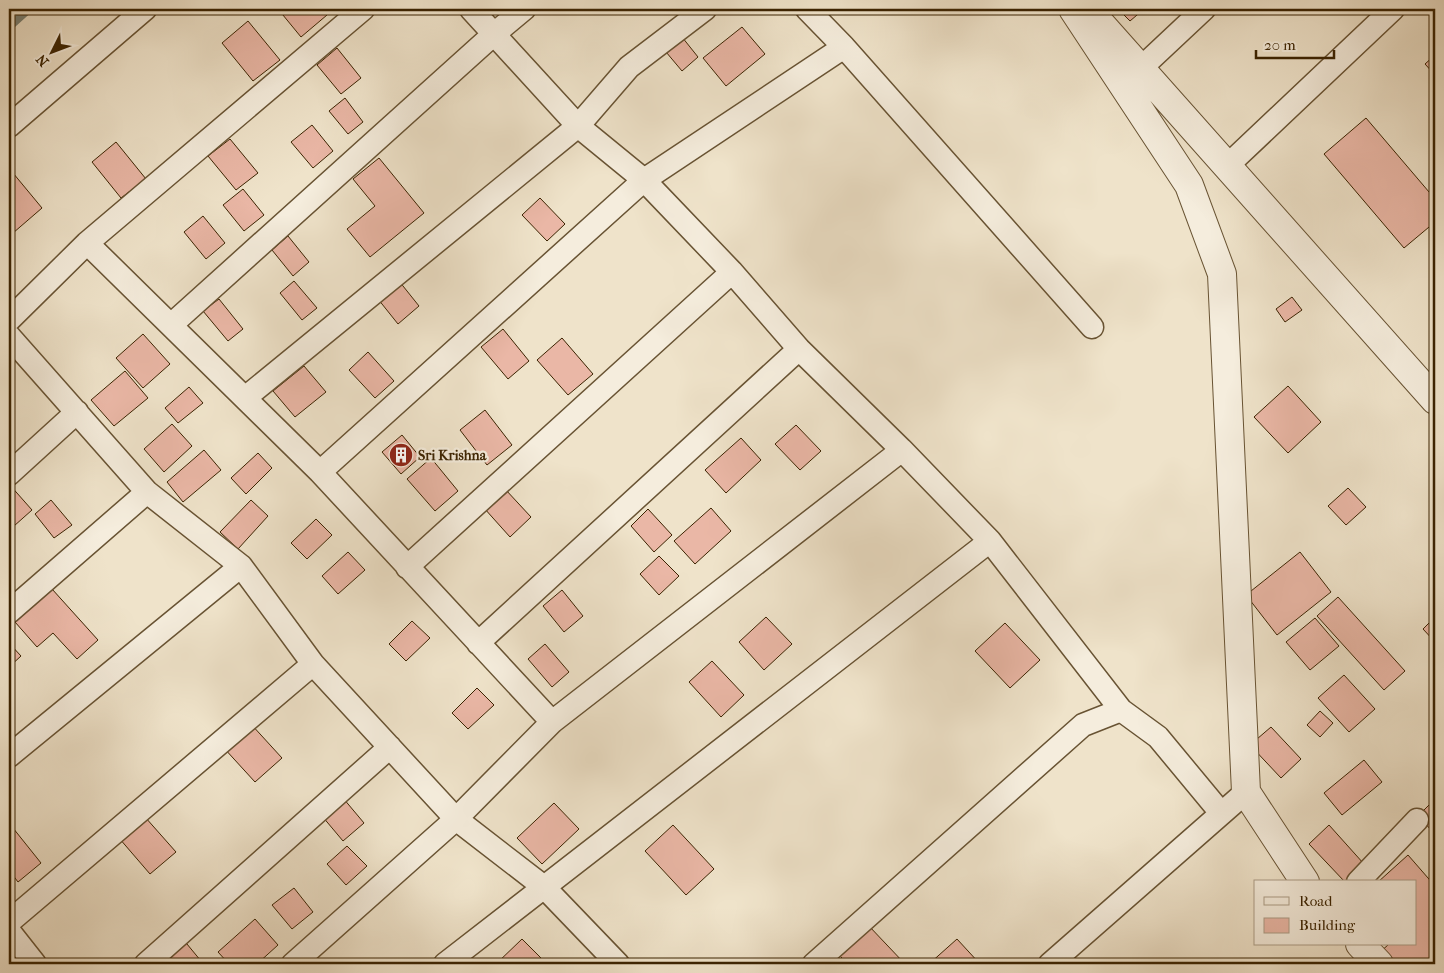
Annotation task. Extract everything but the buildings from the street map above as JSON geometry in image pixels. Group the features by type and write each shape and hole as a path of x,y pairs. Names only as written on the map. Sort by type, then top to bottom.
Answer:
{"street":[{"path":"9,126 145,9"},
{"path":"9,320 87,243 363,9"},
{"path":"471,9 578,126 644,180 732,272 799,349 902,450 990,541 1121,710 1158,737 1222,813"},
{"path":"170,325 524,9"},
{"path":"245,398 578,126 629,67 705,9"},
{"path":"806,9 844,46 1092,327"},
{"path":"1073,9 1189,185 1222,274 1246,792 1304,880"},
{"path":"1087,9 1435,400"},
{"path":"1140,68 1204,9"},
{"path":"1227,166 1393,9"},
{"path":"320,472 644,180 844,46"},
{"path":"87,243 320,472 552,722"},
{"path":"407,567 732,272"},
{"path":"9,336 147,492 241,566 313,664 456,819 544,887 618,964"},
{"path":"478,642 799,349"},
{"path":"9,474 78,412"},
{"path":"293,964 456,819 552,722 902,450"},
{"path":"9,612 147,492"},
{"path":"445,964 990,541"},
{"path":"9,756 241,566"},
{"path":"9,922 313,664"},
{"path":"814,964 1083,725 1121,710"},
{"path":"146,964 390,747"},
{"path":"1050,964 1246,792"},
{"path":"1360,880 1417,820"},
{"path":"9,931 35,964"},
{"path":"1362,946 1379,964"}],"waterway":[{"path":"9,27 29,9"}],"place":[{"name":"Sri Krishna","path":"401,455"}]}
